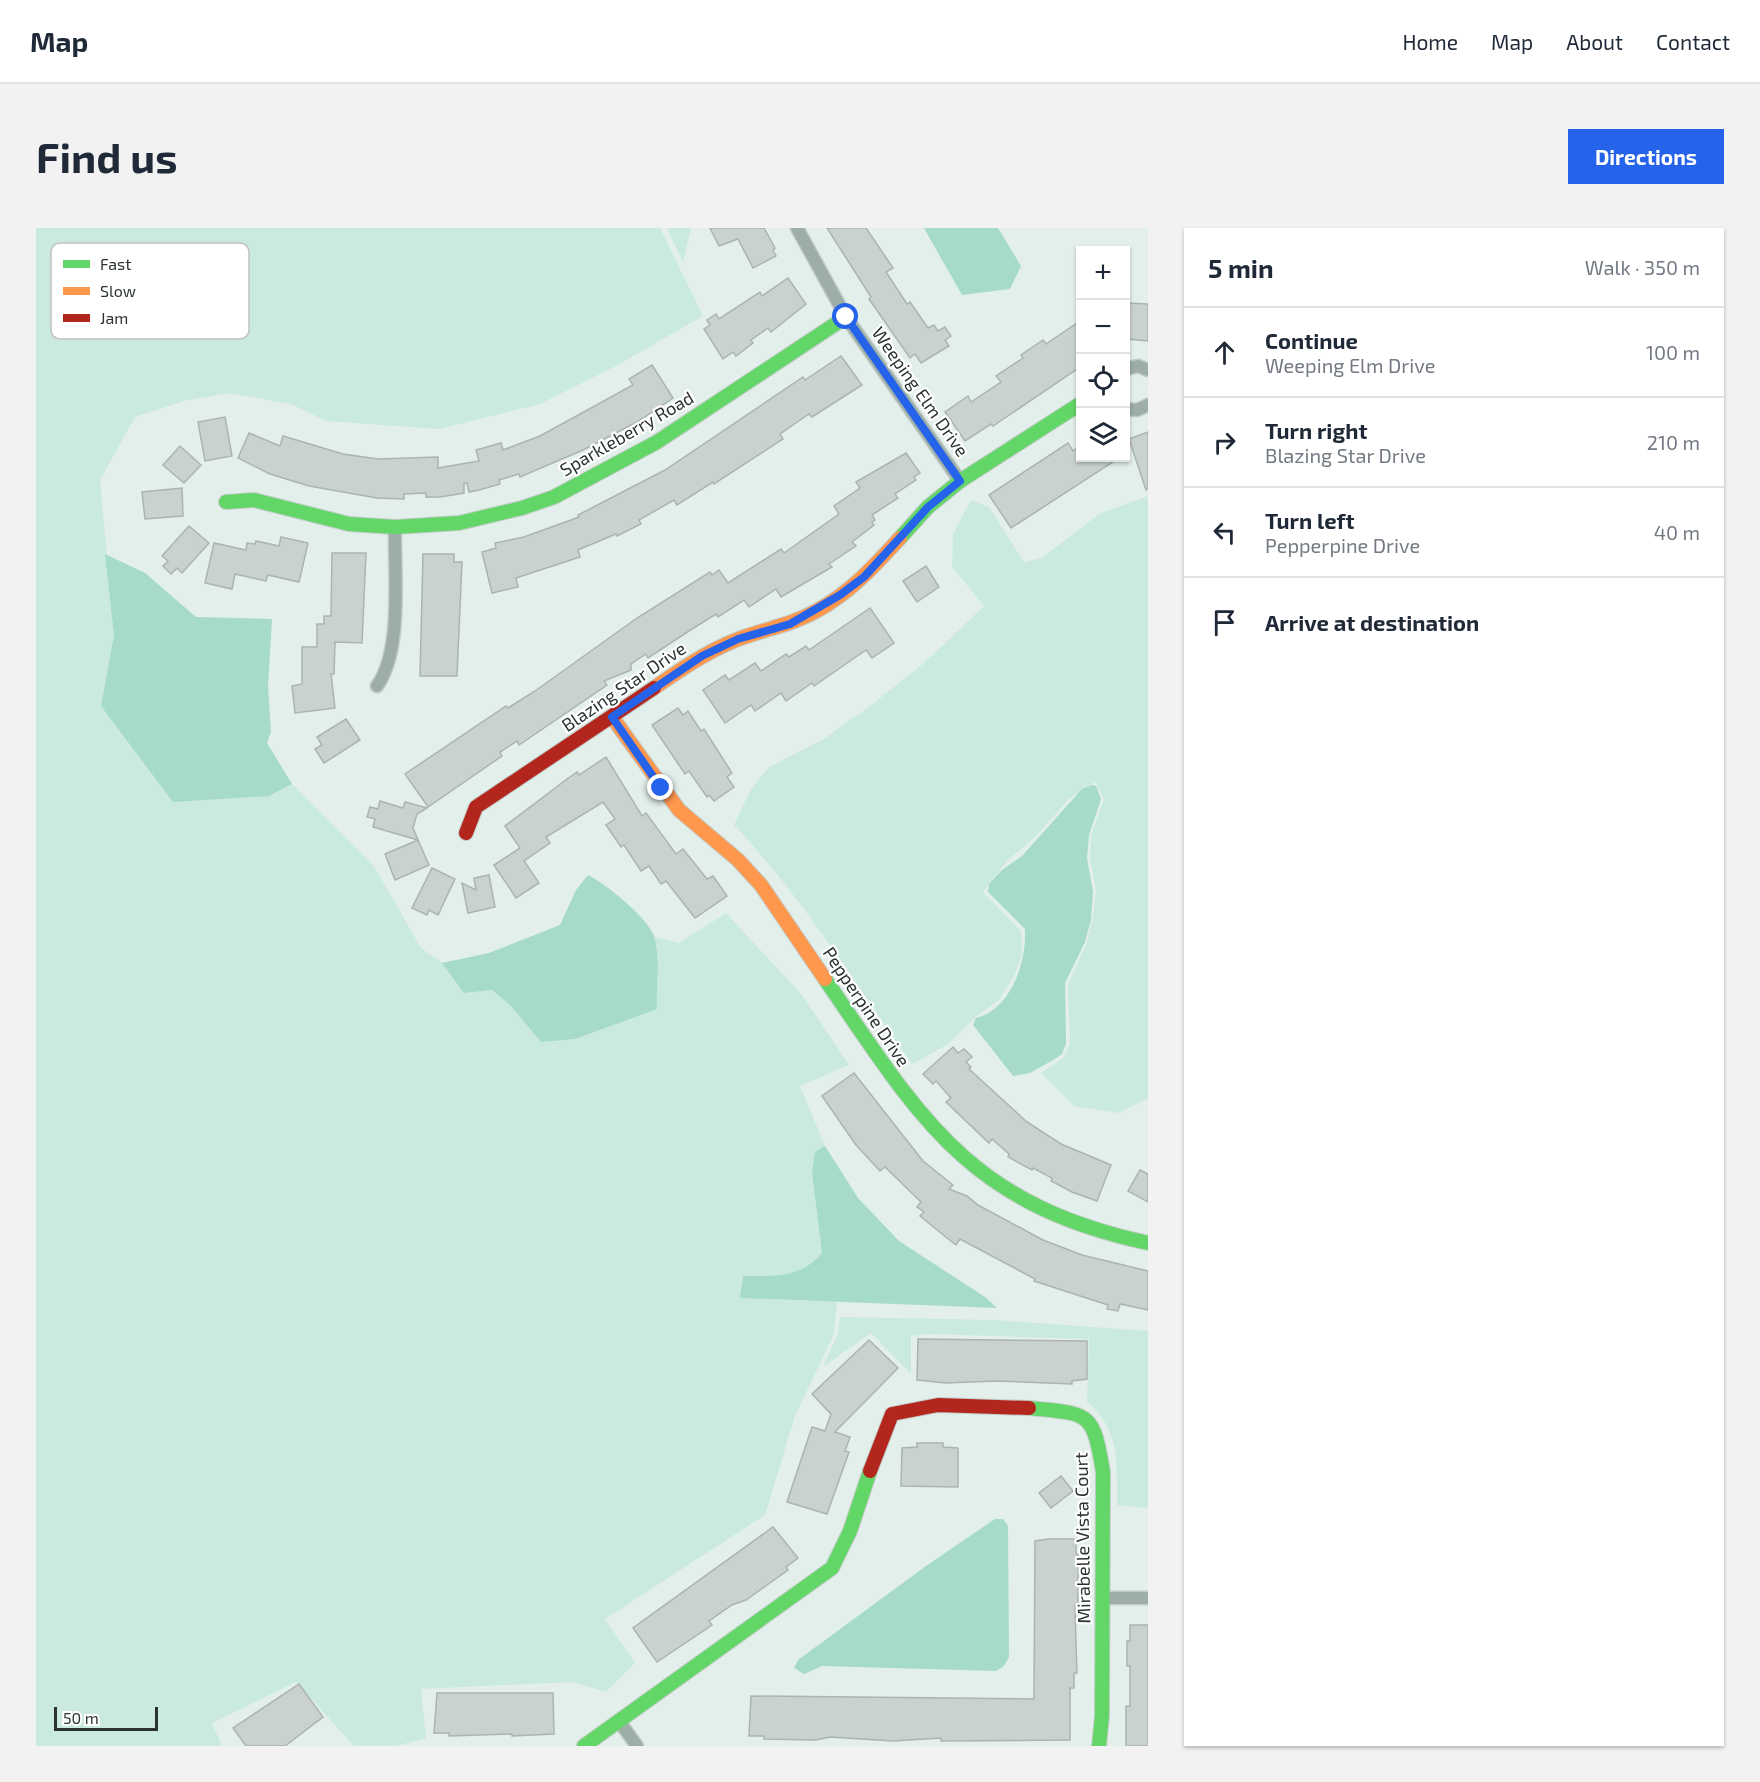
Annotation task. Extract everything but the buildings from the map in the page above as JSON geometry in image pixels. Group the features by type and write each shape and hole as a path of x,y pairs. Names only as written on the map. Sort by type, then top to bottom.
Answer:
{"street":[{"name":"Weeping Elm Drive","path":"797,228 846,317 960,481"},
{"name":"Sparkleberry Road","path":"226,502 254,500 349,524 395,527 459,523 493,517 554,497 657,442 846,317"},
{"path":"1130,368 1138,366 1148,370"},
{"path":"1130,409 1137,410 1148,405"},
{"name":"Blazing Star Drive","path":"466,833 476,807 702,656 738,639 790,624 840,595 877,564 928,507 960,481 1076,407"},
{"path":"377,686 387,669 393,644 395,527"},
{"name":"Pepperpine Drive","path":"612,717 679,810 738,860 761,885 906,1098 950,1144 978,1171 1046,1212 1084,1227 1148,1243"},
{"name":"Mirabelle Vista Court","path":"584,1746 832,1569 846,1541 881,1436 892,1414 938,1405 1060,1409 1085,1418 1100,1443 1103,1472 1102,1716 1099,1746"},
{"path":"1102,1598 1148,1598"},
{"path":"619,1720 637,1746"}],"shaded area":[{"path":"36,228 660,228 703,316 614,367 540,404 439,429 326,421 291,404 229,393 184,401 135,417 100,480 114,635 101,706 269,796 292,784 374,866 421,948 442,963 464,992 492,990 510,1005 541,1042 657,1009 655,937 679,943 726,913 802,995 849,1065 800,1086 825,1146 815,1153 812,1173 822,1253 805,1267 787,1274 744,1276 741,1298 837,1302 834,1334 795,1416 765,1515 605,1619 635,1663 606,1692 572,1682 421,1689 426,1738 396,1746 354,1746 296,1682 212,1723 222,1746 36,1746"},
{"path":"667,228 691,228 683,262"},
{"path":"924,228 998,228 1021,266 1010,289 962,295"},
{"path":"1148,496 1148,1098 1119,1113 1074,1106 1041,1073 1064,1057 1070,1043 1068,984 1086,945 1093,918 1096,891 1090,858 1091,835 1104,799 1095,782 1069,799 1036,836 1007,861 983,892 1021,931 1022,954 1015,974 999,1000 977,1016 948,1044 912,1064 783,881 734,825 750,791 769,767 824,739 874,703 924,663 984,606 952,567 953,534 971,500 989,507 1024,562 1042,558 1099,514"},
{"path":"105,554 145,573 196,617 272,619 268,687 271,732 267,743 292,784 269,796 173,802 101,706 114,635"},
{"path":"1092,785 1096,786 1101,799 1089,835 1087,858 1093,892 1091,920 1085,942 1065,983 1066,1043 1062,1054 1053,1060 1030,1073 1013,1076 973,1025 976,1018 999,1005 1007,995 1020,969 1025,942 1025,929 988,892 989,884 1002,870 1022,856 1082,789"},
{"path":"588,875 626,903 651,931 655,939 657,956 657,1009 575,1039 541,1042 510,1005 492,990 464,993 442,963 489,953 560,925 576,890"},
{"path":"825,1146 858,1198 899,1241 985,1297 997,1308 740,1298 743,1276 786,1274 805,1267 822,1253 812,1173 815,1152"},
{"path":"840,1317 995,1320 1148,1331 1148,1508 1117,1505 1115,1449 1106,1424 1087,1402 1089,1339 928,1334 911,1336 911,1374 871,1333 823,1367 838,1334"},
{"path":"995,1519 1003,1519 1008,1526 1009,1657 1004,1666 996,1671 822,1666 804,1674 794,1668 798,1660 926,1566"}],"traffic: fast":[{"path":"226,502 254,500 349,524 395,527 459,523 522,508 554,497 657,442 846,317"},
{"path":"900,538 928,507 960,481 1076,407"},
{"path":"825,979 891,1075 923,1115 956,1150 993,1180 1036,1205 1087,1226 1148,1243"},
{"path":"1029,1408 1076,1415 1085,1419 1096,1437 1103,1472 1102,1716 1099,1746"},
{"path":"584,1746 832,1568 850,1531 870,1471"}],"traffic: slow":[{"path":"654,688 714,650 746,636 808,615 830,603 862,577 900,538"},
{"path":"612,717 679,810 738,860 761,885 825,979"}],"traffic: jam":[{"path":"466,833 476,807 654,688"},
{"path":"870,1471 892,1414 938,1405 1029,1408"}],"route":[{"path":"661,788 612,717 702,656 738,639 790,624 819,610 864,577 928,507 960,481 846,317"}]}
